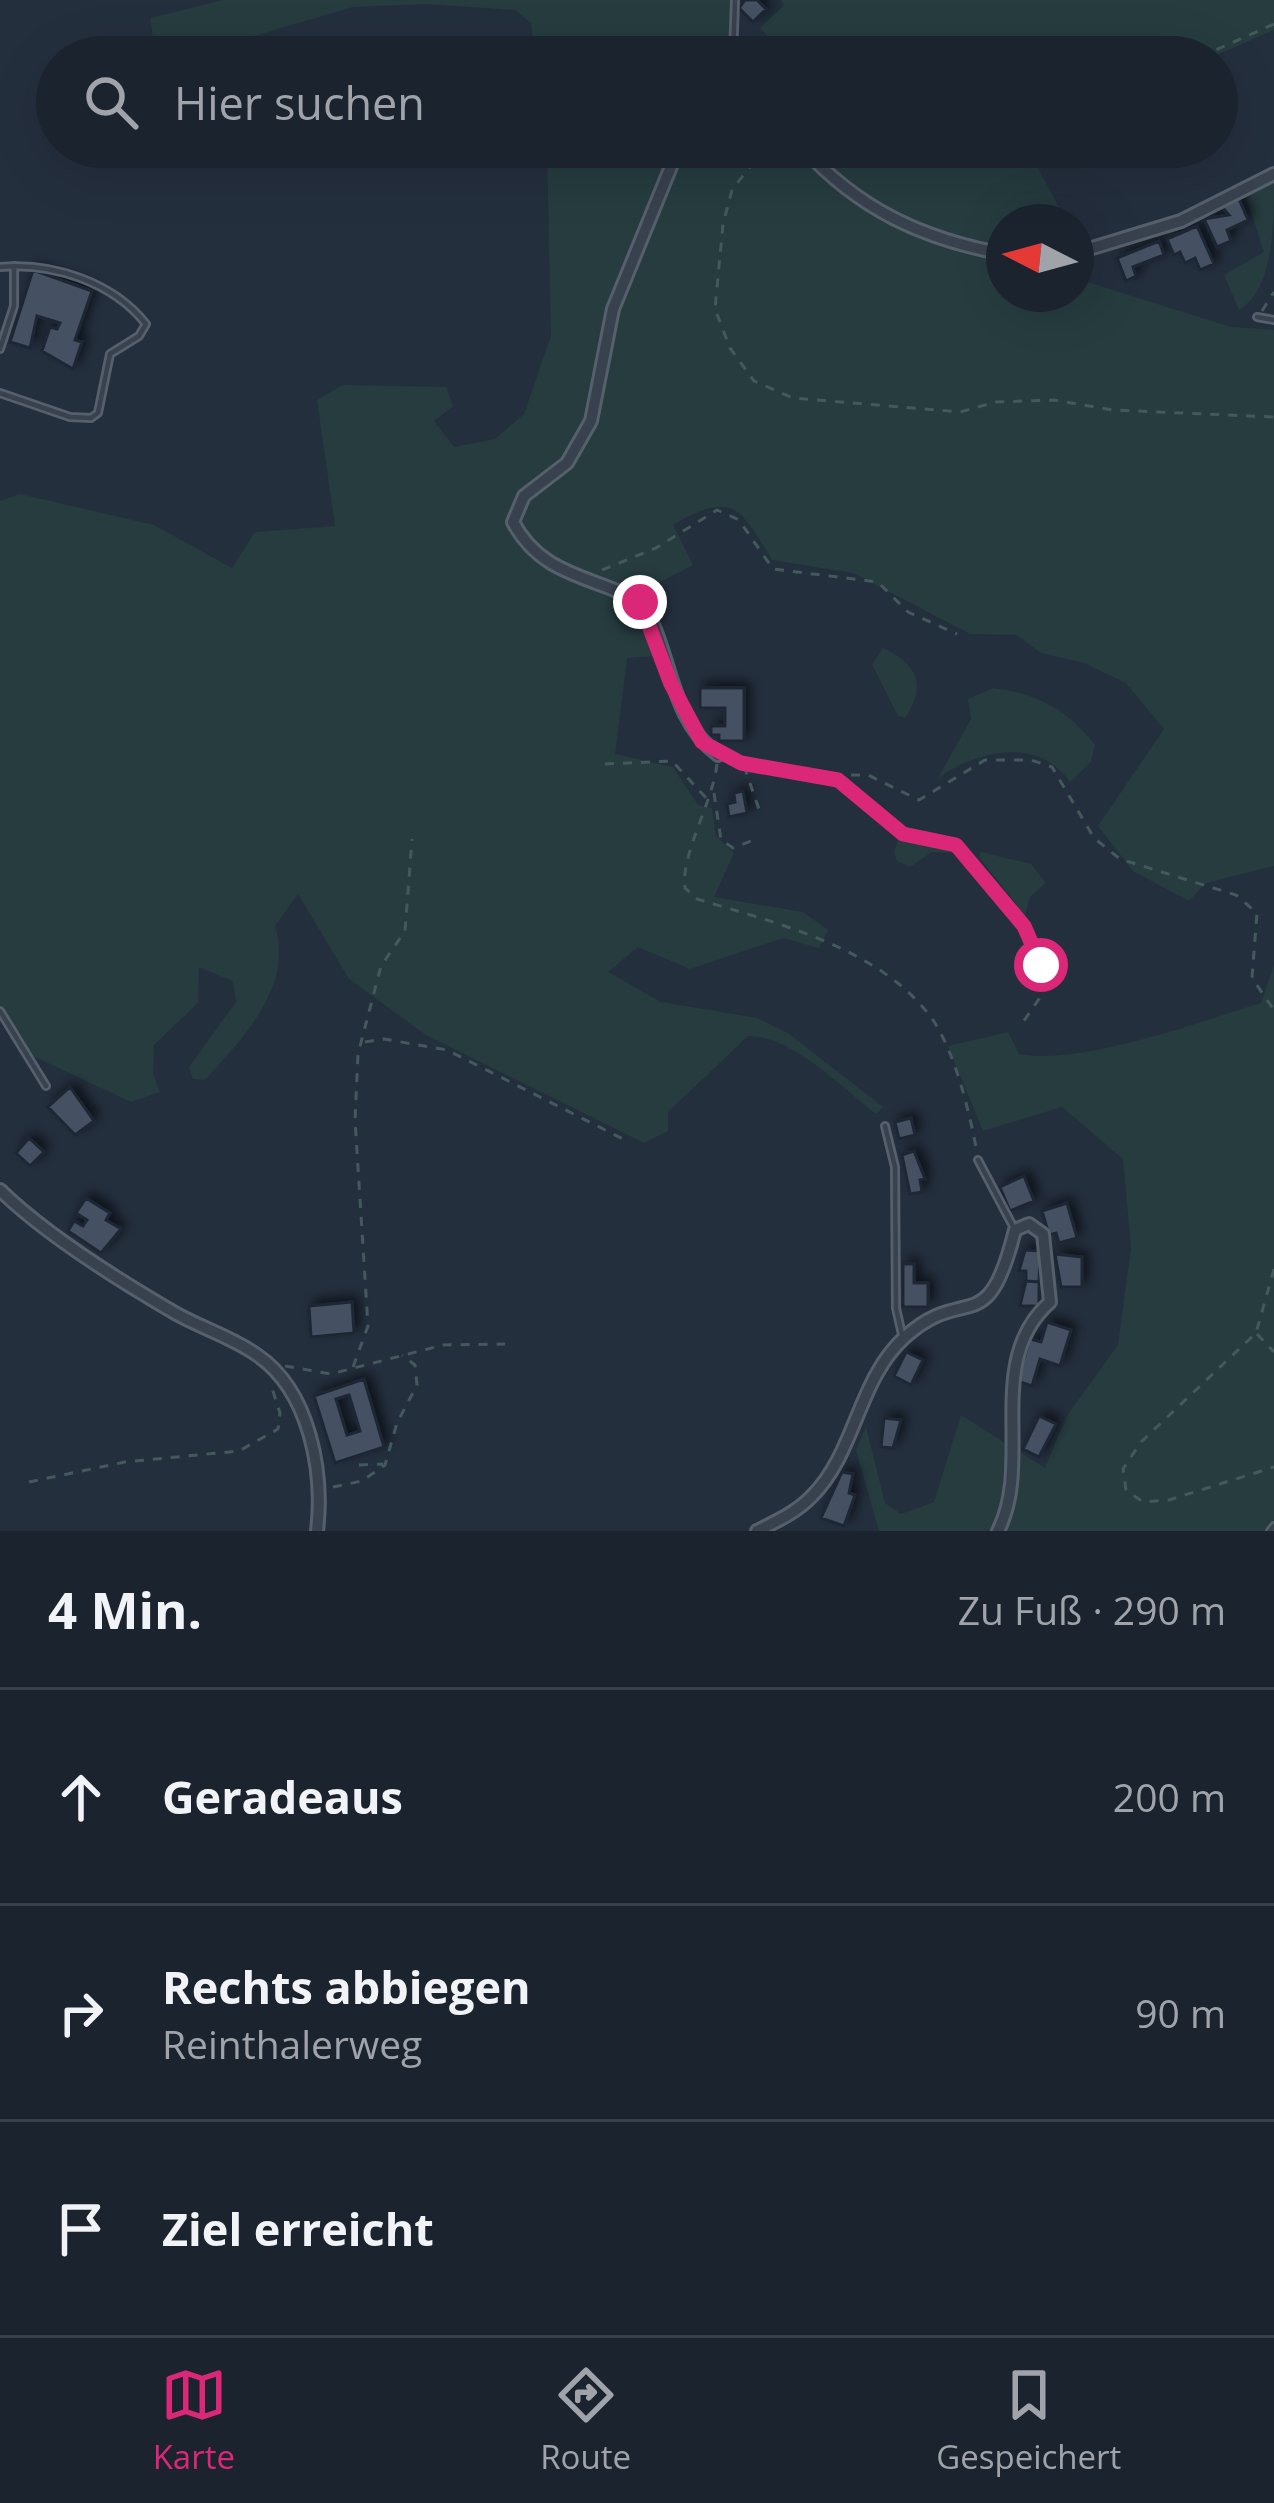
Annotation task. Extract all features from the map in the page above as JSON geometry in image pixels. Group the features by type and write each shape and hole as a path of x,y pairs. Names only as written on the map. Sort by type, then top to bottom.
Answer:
{"street":[{"path":"670,168 613,309 591,421 567,464 524,496 514,522 544,559 645,607 686,717 702,742 718,754"},
{"path":"821,168 886,218 942,240 986,250"},
{"path":"1094,248 1181,221 1274,174"},
{"path":"0,1190 155,1301 240,1344 275,1369 298,1405 320,1489 317,1531"},
{"path":"757,1531 797,1509 824,1481 870,1385 903,1339 930,1321 986,1302 1001,1277 1015,1229 1029,1224 1042,1234 1049,1302 1031,1317 1017,1362 1009,1427 1011,1500 998,1531"}],"lane":[{"path":"734,36 735,0"},
{"path":"0,349 14,306 14,266"},
{"path":"0,267 46,266 82,279 146,323 140,336 110,354 98,412 91,418 70,417 0,393"},
{"path":"1257,317 1274,320"},
{"path":"0,1011 46,1086"},
{"path":"885,1126 895,1167 896,1308 903,1339"},
{"path":"978,1160 1015,1229"}],"path":[{"path":"1238,41 1274,25"},
{"path":"749,168 731,190 723,224 716,309 730,348 754,381 793,398 959,412 996,402 1054,400 1113,410 1274,417"},
{"path":"1257,317 1274,292"},
{"path":"592,584 604,568 656,548 717,510 739,520 773,569 878,582 908,612 957,634"},
{"path":"978,1160 945,1044 917,1002 843,950 697,899 685,888 685,871 711,800 718,754 741,763 825,776 868,776 919,800 970,764 1044,762 1060,776 1084,823 1106,850 1182,883 1236,895 1257,913 1252,978 1274,1010"},
{"path":"605,764 672,760 688,772 704,800 711,800"},
{"path":"741,763 760,815"},
{"path":"825,776 846,785 903,834 956,845 1010,905 1033,943 1043,984 1022,1025"},
{"path":"714,787 721,840 733,848 752,841"},
{"path":"352,1369 368,1326 356,1120 358,1054 381,966 405,931 412,839"},
{"path":"364,1043 384,1039 447,1050 625,1141"},
{"path":"1274,1269 1256,1333 1141,1442 1123,1469 1126,1490 1143,1502 1169,1499 1274,1467"},
{"path":"1256,1333 1274,1352"},
{"path":"29,1481 124,1462 239,1450 269,1438 278,1430 280,1413 270,1384 275,1369 296,1366 331,1374 443,1345 505,1344"},
{"path":"320,1489 362,1480 385,1465 390,1434 417,1385 415,1365 400,1354"},
{"path":"359,1465 385,1465"}],"green space":[{"path":"223,0 733,0 730,36 533,36 531,23 515,10 427,4 353,7 254,36 153,36 150,18"},
{"path":"781,0 1274,0 1274,30 1238,46 1238,36 767,36 760,28 784,5"},
{"path":"547,168 666,168 609,314 620,312 674,168 812,168 885,221 941,244 986,254 986,312 1094,312 1094,284 1231,327 1274,330 1274,866 1206,883 1189,901 1133,871 1098,826 1164,729 1126,683 1084,663 1041,653 1017,635 970,634 853,573 772,560 742,516 722,506 673,525 693,565 639,593 635,610 654,656 627,658 615,754 673,767 698,805 712,808 716,836 734,853 714,897 803,912 828,930 819,948 783,938 690,969 638,947 608,972 661,1002 757,1018 788,1033 883,1107 876,1114 799,1054 765,1038 748,1036 668,1112 668,1131 644,1143 426,1035 349,979 298,894 275,926 277,969 261,1010 205,1080 193,1079 189,1067 236,1002 233,981 199,967 198,1003 154,1045 153,1074 160,1092 131,1102 31,1055 0,1005 0,501 20,494 154,525 232,568 255,532 335,526 317,400 343,385 446,387 453,406 434,421 454,447 495,439 524,414 551,336"},
{"path":"831,168 1038,168 1057,204 986,204 986,244 950,235 881,204"},
{"path":"1274,179 1270,254 1259,287 1239,310 1224,275 1264,252 1246,196"},
{"path":"883,648 904,661 915,677 916,696 905,718 898,716 872,664"},
{"path":"993,688 1038,699 1074,722 1095,745 1091,762 1070,782 1042,758 1007,752 971,760 938,778 971,719 968,699"},
{"path":"899,837 954,848 955,853 932,852 910,867 897,861 894,852"},
{"path":"981,852 1031,864 1046,883 1030,897 1025,915 979,857"},
{"path":"1274,965 1274,1520 1266,1531 879,1531 856,1450 866,1427 885,1503 901,1514 934,1502 961,1415 1045,1468 1066,1417 1118,1345 1131,1248 1123,1159 1062,1107 983,1131 948,1046 1008,1032 1019,1054 1044,1056 1140,1040 1261,1003"}],"building":[{"path":"745,0 757,0 766,9 753,22 739,8"},
{"path":"1239,199 1248,220 1227,230 1231,241 1217,247 1204,219 1229,215 1222,207"},
{"path":"1197,226 1214,264 1200,270 1195,258 1185,263 1180,252 1174,255 1167,239"},
{"path":"1159,241 1164,255 1133,267 1136,276 1126,281 1117,258"},
{"path":"33,270 92,291 75,340 82,342 73,369 42,351 50,327 57,329 60,323 37,316 30,348 10,342"},
{"path":"700,688 744,688 744,741 719,741 719,735 711,735 711,726 725,726 725,708 700,708"},
{"path":"743,791 747,813 729,817 727,804 735,802 734,793"},
{"path":"70,1087 94,1121 75,1135 48,1107"},
{"path":"911,1118 915,1135 899,1139 895,1122"},
{"path":"29,1138 44,1152 30,1166 16,1153"},
{"path":"914,1151 925,1179 920,1180 922,1192 910,1194 902,1155"},
{"path":"1024,1176 1034,1201 1010,1211 1000,1187"},
{"path":"86,1198 110,1213 106,1220 121,1229 101,1253 68,1231 74,1221 83,1226 87,1220 76,1213"},
{"path":"1067,1203 1077,1238 1059,1243 1056,1233 1049,1235 1042,1211"},
{"path":"1025,1250 1040,1251 1039,1282 1026,1281 1026,1271 1019,1271"},
{"path":"1055,1254 1082,1257 1082,1287 1061,1287"},
{"path":"903,1264 914,1264 914,1283 928,1283 928,1307 903,1307"},
{"path":"1026,1281 1039,1282 1039,1306 1020,1306"},
{"path":"352,1302 354,1333 311,1337 309,1306"},
{"path":"1047,1322 1071,1330 1060,1366 1040,1359 1032,1386 1017,1381 1030,1339 1041,1342"},
{"path":"906,1352 923,1360 911,1385 894,1376"},
{"path":"364,1379 384,1447 335,1463 314,1396","holes":["349,1395 360,1431 347,1435 336,1399"]},
{"path":"1039,1416 1056,1424 1039,1457 1023,1449"},
{"path":"884,1418 901,1420 893,1448 881,1447"},
{"path":"842,1472 853,1474 849,1493 855,1495 844,1526 821,1518"}],"route":[{"path":"640,602 662,664 702,742 741,763 838,780 903,834 956,845 1010,905 1041,965"}]}
